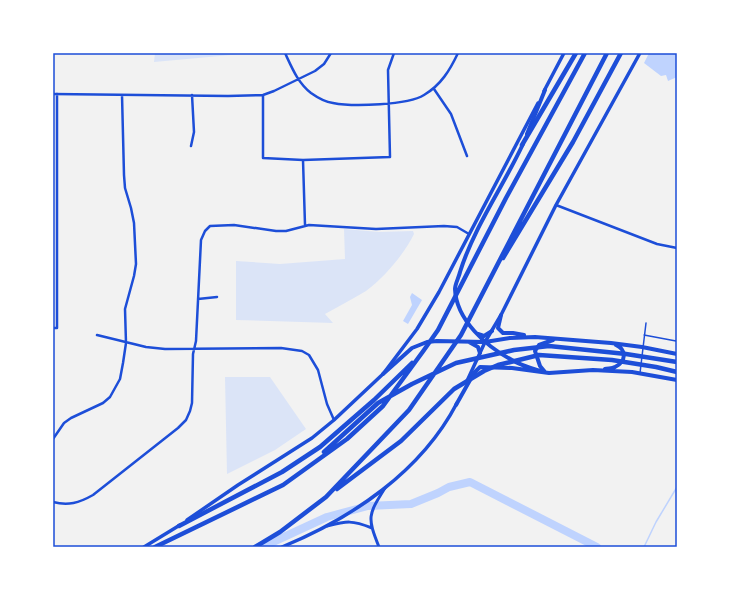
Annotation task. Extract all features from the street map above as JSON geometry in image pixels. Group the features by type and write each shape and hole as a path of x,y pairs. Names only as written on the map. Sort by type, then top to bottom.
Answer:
{"highway":[{"path":"522,145 576,53"},
{"path":"155,547 283,485 347,439 383,406 438,330 506,198 585,53"},
{"path":"326,497 409,410 461,335 607,53"},
{"path":"479,299 573,142 621,53"},
{"path":"313,463 378,403 412,384 456,363 514,350 549,346 626,354 677,362"},
{"path":"179,526 282,472 320,447 374,400 424,350"},
{"path":"255,547 280,532 401,441 454,389 484,371 498,365 539,356 612,360 677,372"}],"main road":[{"path":"383,374 417,329 439,292 564,53"},
{"path":"456,405 485,342 501,315 556,205 640,53"},
{"path":"542,372 513,361 485,342 466,321 458,305 455,288 472,241 522,145 545,90"},
{"path":"501,315 498,328 502,333 611,343 677,354"},
{"path":"478,334 484,336 492,331"},
{"path":"144,547 179,526 238,485 312,438 334,420 412,348 427,342 437,341 485,342 510,338 535,337"},
{"path":"542,372 535,351 539,345 555,339"},
{"path":"469,342 478,347 480,353"},
{"path":"282,547 327,527 361,506 386,488 418,457 435,437 456,405 474,373 480,367 512,368 542,372 615,368 623,362 624,352 619,346 611,343"},
{"path":"593,370 640,373 677,380"}],"street":[{"path":"284,53 298,80 305,88 317,97 333,103 349,105 388,104 410,101 422,96 434,89 447,74 458,53"},
{"path":"53,94 263,95 315,71 324,64 331,53"},
{"path":"263,95 263,158 303,160 390,157 388,70 394,53"},
{"path":"434,89 451,114 467,156"},
{"path":"53,328 57,328 57,94"},
{"path":"53,439 64,423 71,418 103,403 110,397 120,379 126,343 125,309 136,264 134,223 125,188 122,95"},
{"path":"191,146 194,132 192,95"},
{"path":"303,160 305,225"},
{"path":"556,205 657,244 677,248"},
{"path":"53,502 72,504 83,501 178,428 186,420 192,403 193,354 196,341 201,240 205,231 210,226 234,225 286,231 305,225 376,229 451,226 462,229 469,234"},
{"path":"198,299 217,297"},
{"path":"96,335 126,343 165,349 281,348 306,353 313,360 318,370 327,404 334,420"},
{"path":"379,547 372,528 371,516 374,507 386,488"},
{"path":"327,527 350,521 372,528"}],"lane":[{"path":"640,373 646,323"},
{"path":"644,335 676,341 677,339"}],"shaded area":[{"path":"155,53 253,53 154,62"},
{"path":"344,229 379,232 413,231 414,234 393,265 380,279 366,291 325,314 333,323 236,320 236,261 280,264 345,259"},
{"path":"225,377 270,377 306,429 275,450 227,474"}],"water":[{"path":"649,53 677,53 677,77 668,81 666,75 661,76 644,63"},
{"path":"412,293 422,300 408,324 403,321 412,305 410,297"}],"waterway":[{"path":"258,547 273,542 327,517 368,506 411,504 449,487 470,482 597,547"},
{"path":"644,547 656,522 677,487"}]}
